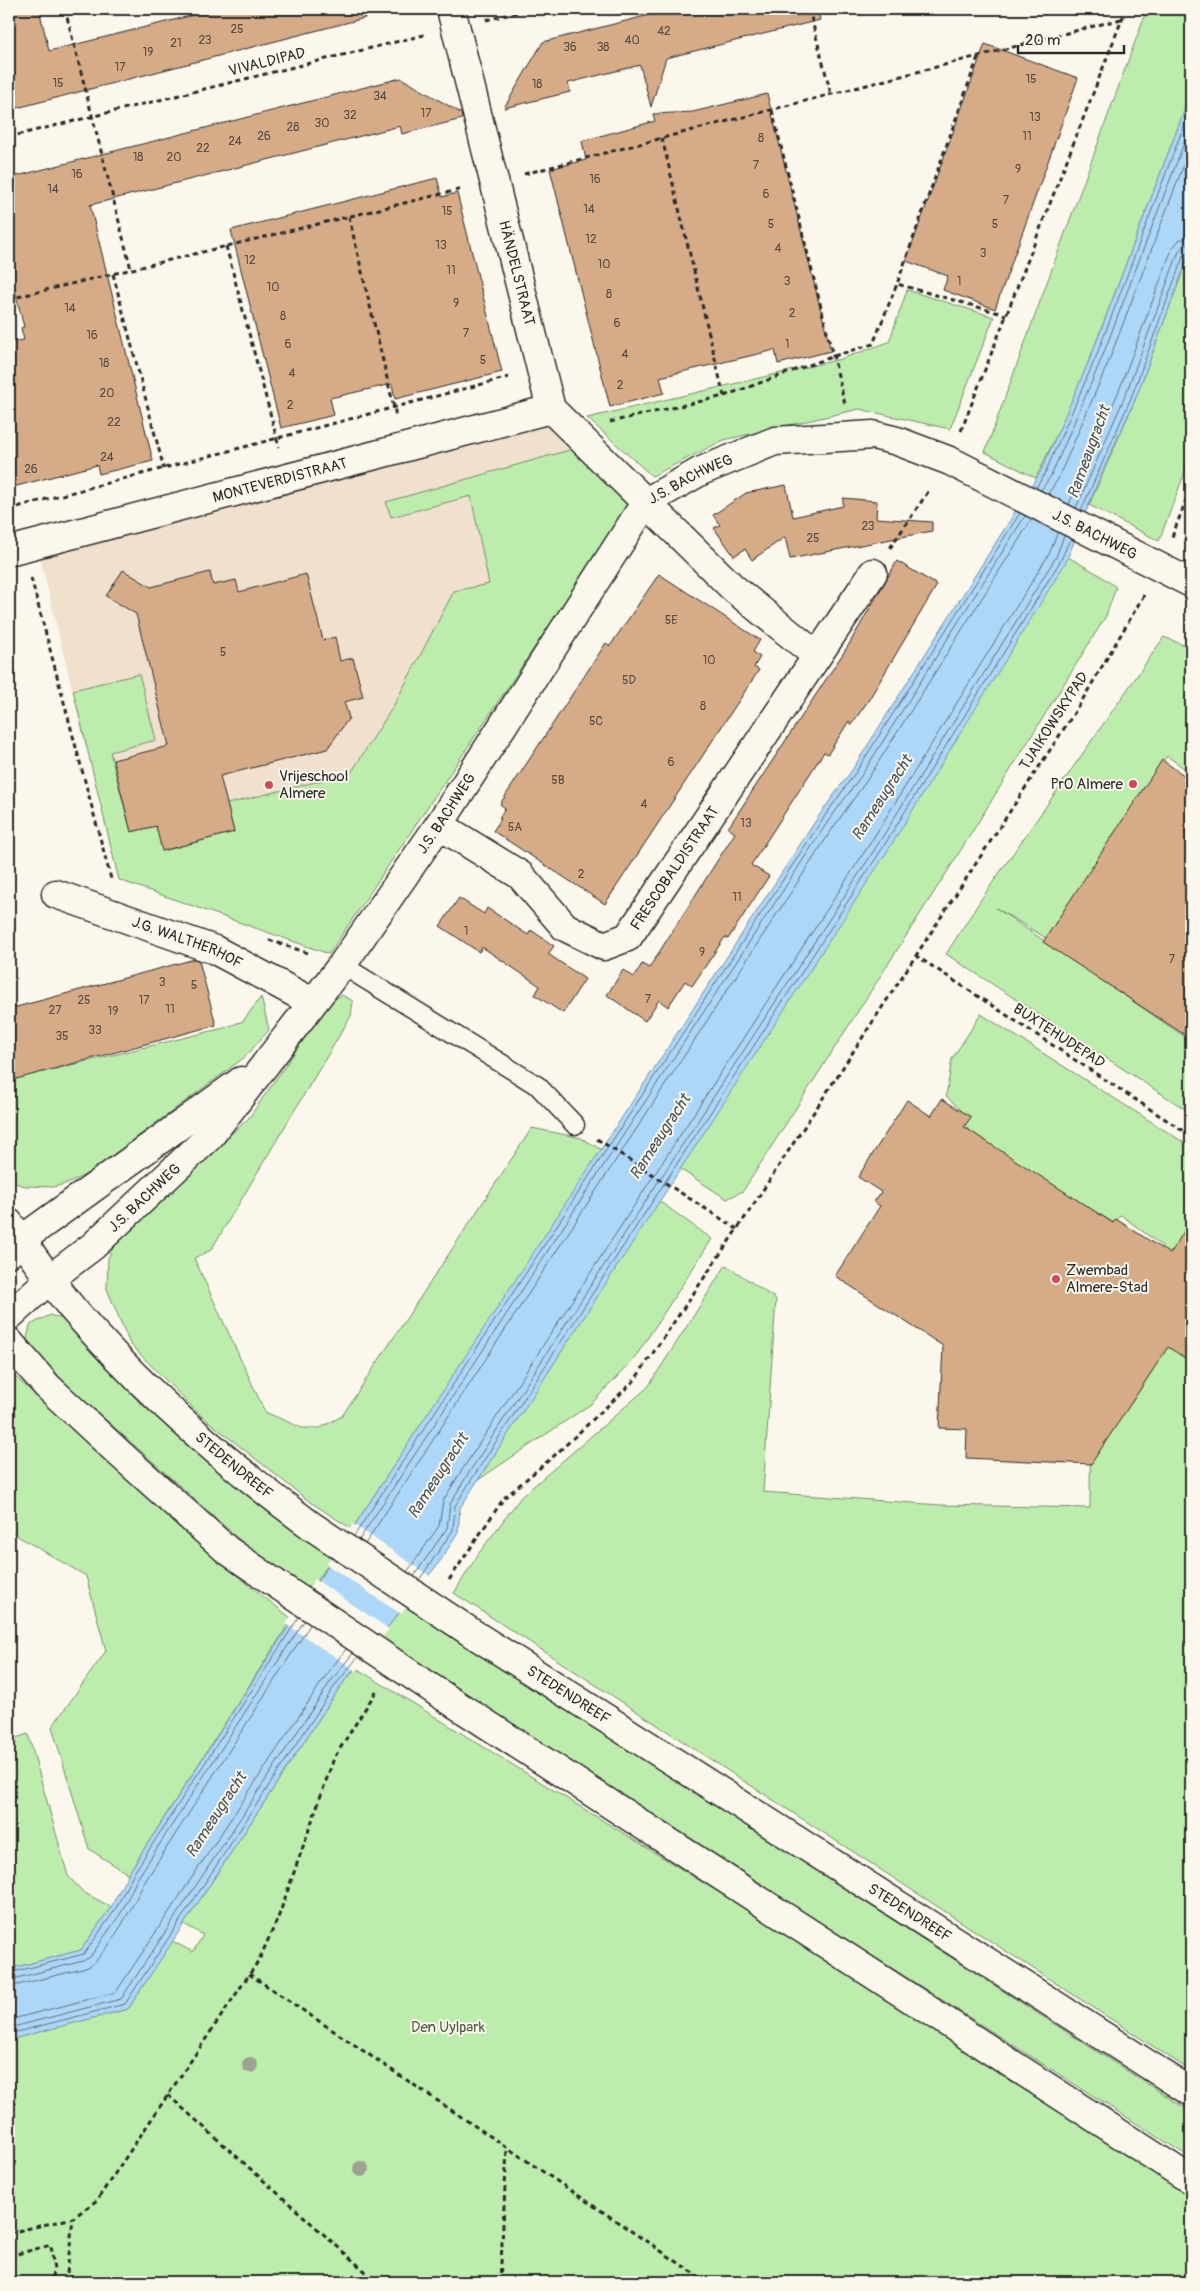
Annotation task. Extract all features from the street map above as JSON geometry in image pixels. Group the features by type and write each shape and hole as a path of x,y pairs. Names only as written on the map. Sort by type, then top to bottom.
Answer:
{"street":[{"name":"HÄNDELSTRAAT","path":"454,18 551,409"},
{"path":"551,409 733,588 817,656"},
{"name":"MONTEVERDISTRAAT","path":"16,549 551,409"},
{"name":"J.S. BACHWEG","path":"9,1316 51,1278 93,1246 210,1136 342,965 439,825 646,502 701,471 774,441 874,436 897,441 950,461 1191,583"},
{"name":"FRESCOBALDISTRAAT","path":"439,825 520,875 565,927 604,946 628,937 873,573"},
{"name":"J.G. WALTHERHOF","path":"56,894 215,950 312,1002"},
{"name":"J.S. BACHWEG","path":"13,1238 264,1065"},
{"name":"STEDENDREEF","path":"13,1238 51,1278 71,1307 151,1392 248,1479 313,1527 475,1636 1191,2092"},
{"path":"9,1342 47,1386 227,1550 440,1694 1191,2180"}],"lane":[{"path":"342,965 538,1086 575,1125"}],"path":[{"path":"65,9 131,269"},
{"name":"VIVALDIPAD","path":"9,137 91,117 454,18 531,9"},
{"path":"809,9 831,94"},
{"path":"873,573 950,461 1126,9"},
{"path":"9,299 495,182 1121,19"},
{"path":"574,431 724,396 834,356 874,344 978,56"},
{"path":"772,110 853,436"},
{"path":"662,138 724,396"},
{"path":"349,217 403,447"},
{"path":"226,246 287,477"},
{"path":"113,274 164,469"},
{"path":"897,284 1006,316"},
{"path":"9,509 277,440 541,368"},
{"name":"TJAIKOWSKYPAD","path":"914,955 1080,704 1160,567 1191,486"},
{"path":"16,549 113,888"},
{"path":"260,937 342,965"},
{"name":"BUXTEHUDEPAD","path":"914,955 1191,1136"},
{"path":"575,1125 689,1196 737,1229"},
{"path":"250,1974 707,2282"},
{"path":"168,2095 377,2282"},
{"path":"500,2282 507,2149"},
{"path":"66,2282 73,2218"},
{"path":"9,2256 51,2245 54,2271 49,2282"}],"shaded area":[{"name":"Vrijeschool Almere","path":"548,426 632,502 329,954 119,880 40,558"}],"green space":[{"path":"1147,9 1191,9 1191,93 1091,356 1036,478 985,452"},
{"path":"1191,249 1191,456 1159,541 1089,505 1135,400"},
{"path":"907,290 994,317 950,429 859,409 724,440 652,476 587,418 841,359 889,342"},
{"path":"573,449 632,502 329,954 119,880 73,690 139,674 156,740 110,752 131,832 156,826 163,851 234,832 227,804 351,773 394,705 454,591 489,584 471,496 391,517 386,502"},
{"path":"1068,557 1116,587 1106,616 954,861 743,1191 727,1199 680,1169"},
{"path":"1164,637 1191,648 1191,773 1167,756 1046,938 996,908 1191,1041 1191,1113 946,954 982,898"},
{"path":"342,995 353,1001 351,1016 211,1250 194,1258 265,1412 302,1428 320,1428 342,1416 532,1128 581,1138 602,1150 352,1529 310,1502 199,1414 130,1344 107,1289 108,1258 122,1230 248,1119 330,1002"},
{"path":"261,997 269,1030 245,1057 90,1172 69,1183 53,1187 25,1186 9,1181 9,1078 10,1080 224,1028 243,1021"},
{"path":"981,1014 1191,1147 1191,2071 454,1593 479,1553 521,1497 648,1387 726,1265 776,1299 763,1492 940,1505 1090,1508 1091,1356 1162,1246 1121,1215 1114,1223 955,1125 961,1110 946,1096 952,1059"},
{"path":"659,1201 712,1239 634,1359 591,1404 478,1480"},
{"path":"50,1315 63,1319 140,1403 242,1490 332,1559 309,1593 250,1549 67,1385 33,1349 27,1339 30,1325"},
{"path":"9,1371 216,1559 292,1619 128,1874 89,1849 52,1727 106,1651 86,1576 9,1531"},
{"path":"405,1606 1191,2112 1191,2158 376,1641"},
{"name":"Den Uylpark","path":"356,1668 728,1898 1191,2196 1191,2282 9,2282 9,2039 128,2009 172,1941 193,1952 203,1935 184,1924 340,1687"},
{"path":"28,1734 68,1876 83,1892 111,1907 81,1950 9,1969 9,1740"}],"water":[{"name":"Rameaugracht","path":"1191,93 1191,249 1135,400 1099,479 1066,562 885,855 460,1508 458,1532 441,1560 340,1687 128,2009 9,2040 9,1969 81,1950 111,1907 128,1874 300,1609 818,817 852,770 1041,471 1091,356"}],"pier":[{"path":"353,1524 431,1577 401,1614 326,1564"},
{"path":"315,1579 389,1629 356,1671 286,1624"}],"building":[{"path":"22,9 39,9 49,51 218,9 363,9 365,18 9,110 9,12"},
{"path":"673,9 818,9 820,20 666,58 651,107 640,65 568,83 570,92 504,108 543,42"},
{"path":"985,44 1078,78 995,309 943,290 948,276 906,261"},
{"path":"401,78 461,113 462,119 402,134 400,126 90,205 153,461 99,474 97,465 9,488 9,342 24,340 21,328 24,327 9,267 9,178"},
{"path":"767,94 831,351 778,364 775,350 660,377 664,393 610,407 550,169 586,160 582,141 655,121 653,114 693,112"},
{"path":"437,178 442,197 457,193 502,372 395,399 392,384 330,398 334,415 281,428 231,230"},
{"path":"786,485 793,517 843,506 843,498 877,501 876,518 932,522 932,531 790,559 785,537 752,560 745,549 734,556 714,528 720,525 713,515 746,493"},
{"path":"897,561 937,585 868,701 851,725 849,721 828,754 824,752 751,865 769,876 728,939 725,937 692,986 685,981 668,1007 659,1000 645,1021 607,995 623,970 634,977 642,964 649,968 735,833 728,828 848,646"},
{"path":"123,570 151,587 210,572 213,585 236,580 239,592 306,574 323,640 335,637 340,661 353,658 363,697 344,702 349,718 327,749 220,776 234,832 162,851 156,826 131,832 113,760 169,746 136,614 106,596"},
{"path":"659,574 760,640 753,652 760,657 754,667 759,670 605,904 493,831 501,819 499,818 505,808 500,804 606,643 610,646"},
{"path":"1162,760 1191,780 1191,1039 1043,942"},
{"path":"459,898 484,914 487,908 528,935 531,930 554,946 548,954 585,979 563,1013 535,995 540,986 482,947 479,952 440,926"},
{"path":"195,959 199,961 216,1025 9,1081 9,1009"},
{"path":"942,1099 971,1117 964,1127 1113,1223 1116,1219 1170,1254 1191,1220 1191,1362 1168,1347 1091,1464 966,1458 967,1429 939,1428 943,1346 835,1276 880,1206 874,1202 881,1192 858,1177 907,1100 931,1116"}],"place":[{"name":"PrO Almere","path":"1133,784"},
{"name":"Vrijeschool Almere","path":"269,785"},
{"name":"Zwembad Almere-Stad","path":"1056,1279"}]}
